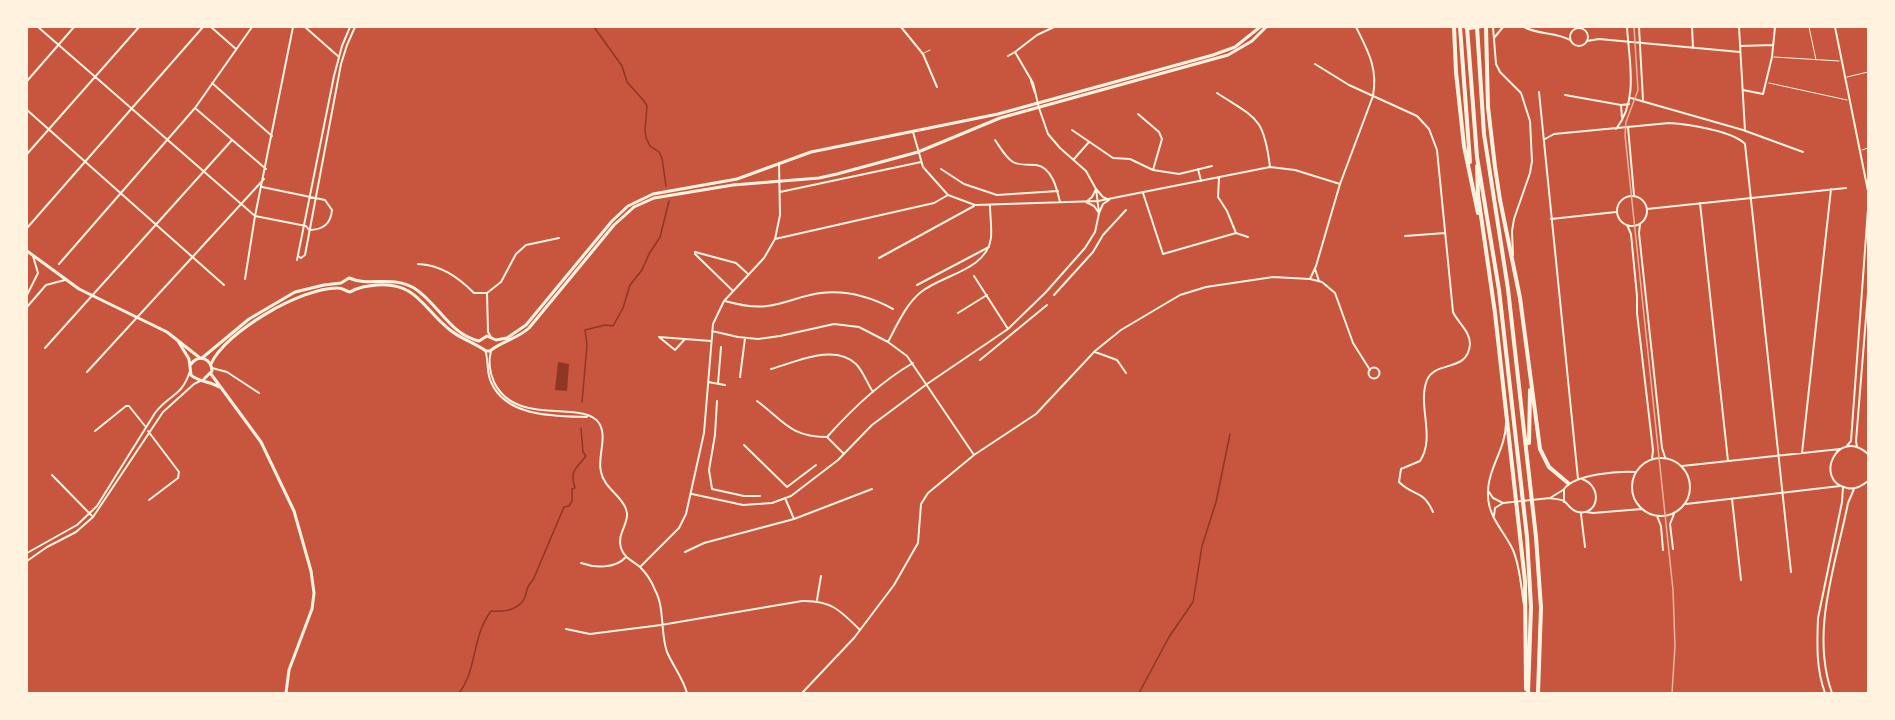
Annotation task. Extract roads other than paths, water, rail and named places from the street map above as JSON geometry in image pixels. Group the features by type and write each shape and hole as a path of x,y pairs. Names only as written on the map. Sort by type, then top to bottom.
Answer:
{"highway":[{"path":"1454,27 1464,147 1484,239"},
{"path":"1464,27 1471,172"},
{"path":"1464,27 1477,157 1499,290 1527,537 1532,607 1527,693"},
{"path":"1481,27 1478,43 1484,134 1508,289 1540,579 1541,648 1538,693"},
{"path":"1481,27 1500,200 1513,261 1540,449 1549,467 1568,483"},
{"path":"1477,157 1478,195 1495,313 1525,581 1527,693"},
{"path":"1528,356 1530,391 1528,454"}],"street":[{"path":"38,27 255,216 306,226 309,230"},
{"path":"27,81 74,27"},
{"path":"27,154 139,27"},
{"path":"27,228 203,27"},
{"path":"211,27 236,49"},
{"path":"58,264 168,141 195,108 252,27"},
{"path":"245,279 255,216 293,27"},
{"path":"305,27 339,57"},
{"path":"298,256 301,258 305,255 313,197 339,57 350,27"},
{"path":"297,260 313,197 341,64 355,27"},
{"path":"901,27 923,54 937,87"},
{"path":"1008,56 1037,35 1054,27"},
{"path":"687,693 667,651 656,592 640,567 627,557 621,547 620,542 628,513 606,484 600,472 602,433 600,424 590,417 526,408 508,400 497,388 491,375 489,362 491,350 525,333 614,225 634,207 665,195 733,185 828,176 918,152 1000,118 1226,51 1250,37 1260,27"},
{"path":"488,337 494,340 507,338 522,329 612,221 628,206 653,194 737,179 811,152 1038,106 1228,55 1252,41 1266,27"},
{"path":"1311,279 1340,184 1376,83 1373,62 1356,27"},
{"path":"1464,27 1470,29 1481,27"},
{"path":"1493,27 1496,64 1500,72 1521,93 1530,121 1532,161 1514,219 1513,261"},
{"path":"1493,40 1503,27"},
{"path":"1524,27 1544,34 1562,36 1577,46 1583,46 1588,35 1584,30 1576,28 1562,36"},
{"path":"1616,129 1631,98 1627,27"},
{"path":"1639,27 1643,100"},
{"path":"1692,27 1693,48"},
{"path":"1739,27 1745,132 1742,139 1747,151 1791,572"},
{"path":"1743,90 1761,95 1767,82 1772,57 1774,27"},
{"path":"1835,27 1868,191"},
{"path":"1570,40 1572,31"},
{"path":"1587,41 1599,39 1740,52"},
{"path":"1740,46 1773,45"},
{"path":"1015,52 1034,83 1038,106 1048,134 1086,171 1096,189 1109,200"},
{"path":"1315,64 1349,85 1417,116 1429,129 1437,150 1453,312 1463,326 1470,344 1462,361 1453,366 1435,370 1429,376 1425,386 1426,448 1420,461 1401,469 1399,482 1407,490 1419,493 1427,500 1432,512"},
{"path":"212,83 272,136"},
{"path":"1539,92 1545,139 1550,219 1580,479"},
{"path":"1217,93 1254,117 1263,128 1267,139 1270,167"},
{"path":"1565,95 1621,105 1629,104"},
{"path":"1631,98 1803,152"},
{"path":"1621,105 1622,120"},
{"path":"195,108 266,169"},
{"path":"27,110 224,285"},
{"path":"1138,114 1158,132 1162,139 1153,170"},
{"path":"1545,139 1554,134 1684,124 1742,139"},
{"path":"1628,127 1634,195"},
{"path":"1072,130 1113,158 1130,159 1153,170 1179,174 1212,166"},
{"path":"913,131 923,167 948,195 975,206 1109,200 1270,167 1295,170 1340,184"},
{"path":"45,348 232,140"},
{"path":"995,140 1013,162 1038,165 1045,169 1057,186 1060,203"},
{"path":"1074,159 1089,141"},
{"path":"780,192 921,162"},
{"path":"640,567 679,528 686,514 704,433 712,331 718,309 764,258 775,239 780,215 779,163"},
{"path":"941,169 964,184 997,195 1058,191"},
{"path":"1198,170 1201,181"},
{"path":"1220,177 1218,197 1236,233"},
{"path":"87,372 264,179"},
{"path":"262,187 313,197 329,203 332,213 325,226 319,230 309,230"},
{"path":"1647,209 1846,188"},
{"path":"1096,189 1099,213"},
{"path":"1086,202 1096,189"},
{"path":"1802,453 1831,189"},
{"path":"253,190 260,194"},
{"path":"1143,193 1163,254 1236,233 1248,237"},
{"path":"775,239 934,203 948,195"},
{"path":"1652,459 1653,450 1637,314 1631,234 1627,225 1618,218 1617,212 1617,207 1623,198 1634,195 1640,198 1647,209 1647,214 1640,224 1639,233 1662,448 1665,457"},
{"path":"692,494 743,505 772,503 791,496 817,477 872,425 1008,329 1030,309 1091,239 1102,204 1109,200"},
{"path":"1086,202 1094,206 1099,213"},
{"path":"1700,203 1728,461"},
{"path":"888,342 907,308 920,293 936,282 974,263 985,254 991,236 990,205"},
{"path":"879,258 975,206"},
{"path":"1846,447 1851,441 1868,209"},
{"path":"1054,295 1093,252 1126,210"},
{"path":"1550,219 1617,212"},
{"path":"1627,225 1640,224"},
{"path":"1405,236 1445,232"},
{"path":"418,264 437,265 474,293 487,294 501,282 516,254 526,245 560,238"},
{"path":"1091,239 1099,242"},
{"path":"917,285 989,247"},
{"path":"27,251 65,280 177,339 211,366 227,372 259,393"},
{"path":"732,291 695,252 736,263 748,274"},
{"path":"27,295 38,273 33,256"},
{"path":"1315,269 1319,281"},
{"path":"974,276 1008,329"},
{"path":"802,693 854,638 894,585 918,543 921,504 928,493 974,455 1036,414 1095,351 1120,330 1180,295 1206,287 1273,277 1319,281 1335,293 1353,343 1370,370"},
{"path":"190,366 196,359 201,358 249,320 295,292 350,278 355,281 386,280 403,283 415,289 457,331 481,343 485,350 491,383 507,402 524,411 590,417"},
{"path":"27,307 47,285 65,280"},
{"path":"344,281 344,288"},
{"path":"355,281 356,287"},
{"path":"286,693 289,670 312,609 313,580 294,512 284,488 256,434 211,374 211,366 220,349 258,318 308,293 344,288 350,292 356,287 386,285 402,287 420,298 452,332 466,341 481,343 488,337 487,294"},
{"path":"724,301 762,307 812,294 835,292 863,296 893,309"},
{"path":"1857,447 1868,293"},
{"path":"958,313 987,296"},
{"path":"978,351 981,359 1047,305"},
{"path":"1030,309 1035,315"},
{"path":"712,331 745,338 780,336 834,324 859,327 888,342 907,356 974,455"},
{"path":"685,339 675,350 659,337 676,338 711,341"},
{"path":"740,377 745,338"},
{"path":"27,553 66,532 97,506 161,405 178,394 184,386 190,366 184,349 177,339"},
{"path":"494,340 495,346"},
{"path":"718,384 721,347"},
{"path":"485,350 491,350"},
{"path":"1095,351 1117,360 1126,373"},
{"path":"771,369 821,355 836,354 849,358 856,364 873,392"},
{"path":"827,437 873,392 896,373 913,363"},
{"path":"190,371 194,378 222,389"},
{"path":"27,560 76,532 93,517 163,412 194,384 211,374"},
{"path":"708,382 725,385"},
{"path":"717,401 715,435 709,470 712,489 744,496 760,496"},
{"path":"757,401 775,414 787,428 807,436 827,437 843,454"},
{"path":"95,431 129,406 179,472 178,478 149,500"},
{"path":"1506,408 1504,440 1490,475 1489,505 1517,563 1524,603 1527,649"},
{"path":"744,445 787,487 791,496"},
{"path":"1682,466 1846,447 1864,448 1868,454"},
{"path":"1825,693 1819,664 1818,618 1840,513 1842,486 1831,474 1830,466 1832,459 1840,449"},
{"path":"1673,549 1670,524 1674,514 1686,504 1691,484 1688,474 1674,460 1665,457 1652,459 1636,472 1632,482 1632,492 1642,509 1657,516 1674,514"},
{"path":"787,487 816,465"},
{"path":"1550,498 1564,489 1568,483 1589,476 1636,472"},
{"path":"52,475 93,517"},
{"path":"1580,479 1590,482 1597,496 1586,512"},
{"path":"1686,504 1842,486 1854,489 1868,481"},
{"path":"684,552 704,543 794,519 872,489"},
{"path":"1488,489 1493,498 1503,502 1550,498 1564,502 1569,508 1581,513 1642,509"},
{"path":"1564,489 1564,502"},
{"path":"1832,693 1826,672 1824,652 1825,617 1848,503 1854,489"},
{"path":"743,505 744,496"},
{"path":"785,498 794,519"},
{"path":"1731,498 1741,580"},
{"path":"1494,519 1496,508 1503,502"},
{"path":"1581,513 1585,547"},
{"path":"1657,516 1661,526 1664,550"},
{"path":"581,563 597,566 612,565 627,557"},
{"path":"817,600 820,576"},
{"path":"566,629 590,634 817,600 843,613 859,629"}],"lane":[{"path":"1809,27 1816,60"},
{"path":"923,54 930,50"},
{"path":"1772,57 1842,60"},
{"path":"1846,77 1868,72"},
{"path":"1767,82 1845,100 1850,99"},
{"path":"1860,150 1868,148"}],"waterway":[{"path":"594,27 622,66 627,82 647,106 646,138 650,146 659,152 662,158 666,186"},
{"path":"582,402 587,345 585,330 605,325 613,326 623,308 630,285 642,270 660,237 669,201"},
{"path":"459,693 469,673 485,621 491,611 511,610 522,602 564,507 569,506 572,501 572,489 575,488 573,473 586,456 583,452 581,428"},
{"path":"1139,693 1169,637 1193,602 1202,546 1216,502 1230,434"}],"tram line":[{"path":"1634,27 1638,90 1626,122 1625,135 1673,590 1675,646 1672,693"}]}
